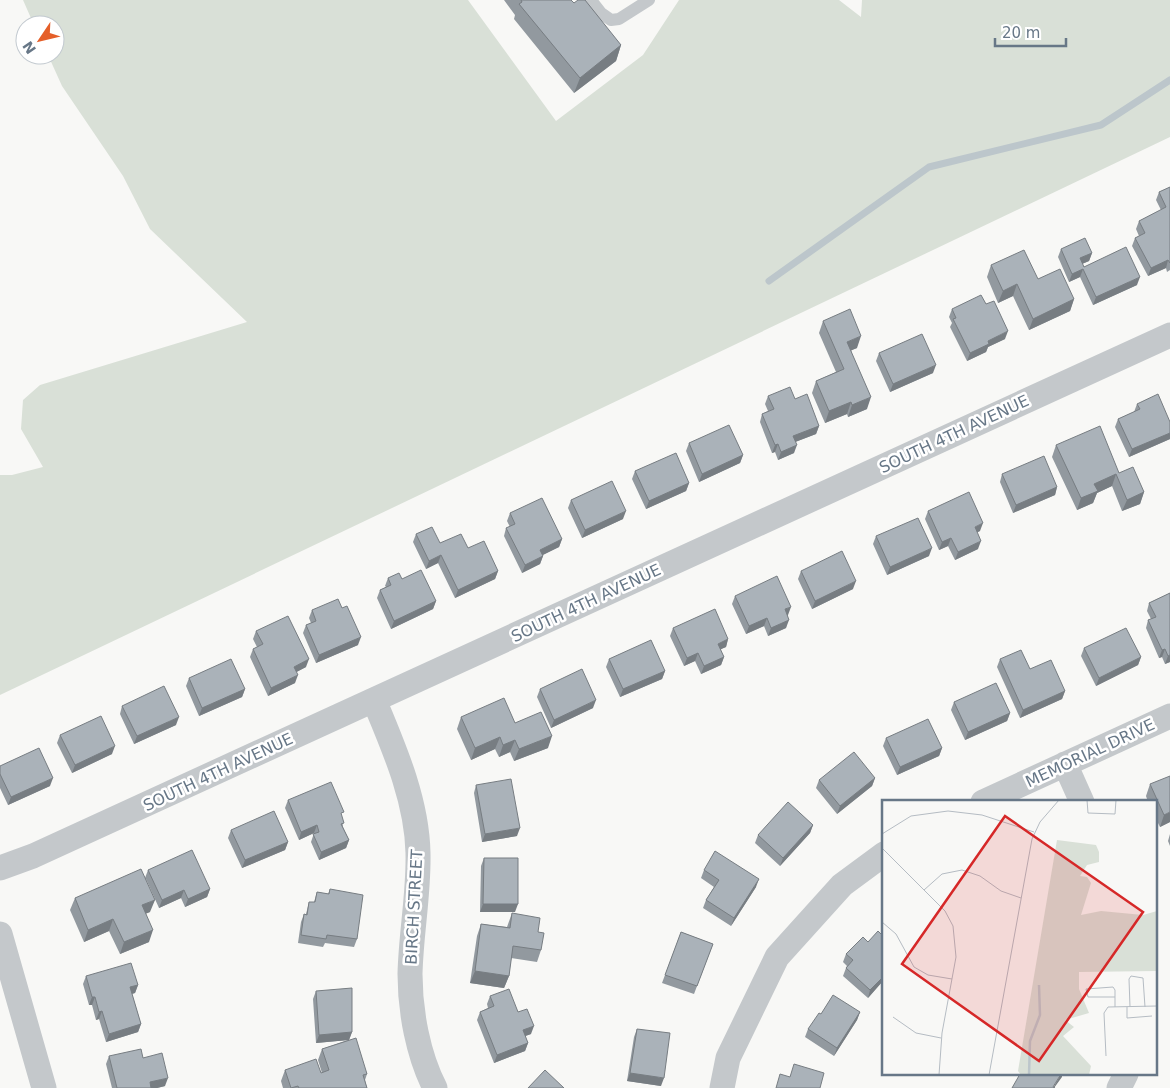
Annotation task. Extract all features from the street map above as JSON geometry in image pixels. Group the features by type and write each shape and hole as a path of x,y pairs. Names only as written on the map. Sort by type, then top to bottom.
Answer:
{"street":[{"name":"SOUTH 4TH AVENUE","path":"0,868 33,856 1170,335"},
{"name":"BIRCH STREET","path":"374,700 396,753 416,829 419,874 410,975 410,998 416,1030 435,1088"},
{"name":"MEMORIAL DRIVE","path":"987,800 1170,716"},
{"path":"1065,764 1081,800"},
{"path":"722,1088 728,1058 777,957 842,886 882,856"},
{"path":"0,934 44,1088"},
{"path":"1119,1088 1125,1076"}],"lane":[{"path":"592,0 601,13 611,20 619,18 649,0"}],"shaded area":[{"path":"23,0 468,0 556,121 643,55 679,0 839,0 861,17 862,0 1170,0 1170,137 0,695 0,475 12,475 43,467 21,429 23,400 40,385 247,322 150,229 123,176 62,86 53,65 65,65 65,15 30,15"}],"building":[{"path":"521,0 571,0 574,3 578,0 585,0 621,45 580,78 519,4 522,2"},
{"path":"1170,187 1170,263 1168,260 1151,268 1135,238 1145,233 1139,221 1166,207 1159,192"},
{"path":"1085,238 1092,253 1080,258 1084,267 1126,247 1140,277 1096,297 1083,269 1072,274 1061,249"},
{"path":"1024,250 1038,279 1060,269 1074,299 1033,319 1017,284 1003,291 991,265"},
{"path":"981,295 986,304 994,301 1008,331 988,341 989,344 970,353 953,319 956,318 952,309"},
{"path":"850,309 861,336 847,342 871,397 852,405 851,402 829,411 816,381 844,369 823,321"},
{"path":"922,334 936,365 893,384 879,353"},
{"path":"790,387 795,399 807,394 819,426 793,436 797,445 781,452 778,444 775,445 762,414 774,409 768,396"},
{"path":"1158,394 1170,422 1170,433 1132,449 1118,419 1140,409 1137,404"},
{"path":"729,425 743,455 702,474 689,443"},
{"path":"1100,426 1119,473 1133,467 1144,492 1127,500 1116,474 1094,484 1098,491 1081,498 1056,445"},
{"path":"676,453 689,483 649,501 635,471"},
{"path":"1044,456 1057,487 1016,505 1002,474"},
{"path":"612,481 626,511 585,530 571,500"},
{"path":"969,492 983,523 975,527 981,541 958,552 951,538 942,542 928,511"},
{"path":"542,498 562,539 540,550 543,556 525,565 506,528 515,524 510,513"},
{"path":"918,518 932,548 890,567 876,536"},
{"path":"432,527 440,543 461,534 468,548 484,541 498,571 458,590 441,555 429,561 416,534"},
{"path":"842,551 856,581 815,601 801,571"},
{"path":"421,570 436,601 394,621 380,590 391,585 388,578 399,573 402,579"},
{"path":"777,576 791,607 785,609 789,620 771,628 767,618 749,626 735,596"},
{"path":"1170,593 1170,655 1168,656 1165,649 1162,650 1148,620 1156,617 1149,603"},
{"path":"338,599 342,608 347,606 361,637 319,655 306,625 316,621 312,610"},
{"path":"715,609 728,639 718,644 724,657 704,666 698,653 687,658 673,628"},
{"path":"288,616 309,659 294,667 298,675 271,688 253,649 263,644 256,631"},
{"path":"1126,628 1141,657 1099,678 1084,648"},
{"path":"651,640 665,671 623,689 609,659"},
{"path":"1021,650 1030,669 1051,660 1065,691 1023,710 1000,659"},
{"path":"231,659 245,689 202,708 189,678"},
{"path":"582,669 596,700 554,720 540,689"},
{"path":"996,683 1010,713 968,732 954,702"},
{"path":"164,686 179,717 137,736 122,706"},
{"path":"504,698 515,723 541,712 552,736 519,749 515,740 503,745 500,737 475,748 461,717"},
{"path":"101,716 115,746 75,765 60,735"},
{"path":"928,719 942,748 900,767 886,738"},
{"path":"39,748 53,778 11,797 0,774 0,766"},
{"path":"854,752 875,778 840,806 819,780"},
{"path":"1170,776 1170,812 1164,815 1150,784"},
{"path":"511,779 520,828 485,834 476,785"},
{"path":"331,782 344,812 341,813 344,823 341,824 349,840 321,852 313,834 319,832 317,825 301,832 288,800"},
{"path":"788,802 813,825 783,858 758,835"},
{"path":"274,811 288,842 245,860 231,830"},
{"path":"192,850 210,889 188,899 184,890 162,900 148,870"},
{"path":"715,851 759,879 734,918 706,900 719,880 704,870"},
{"path":"484,858 518,858 518,904 483,904"},
{"path":"141,869 155,900 142,905 153,930 124,942 113,919 88,930 75,898"},
{"path":"330,889 363,895 357,939 327,935 326,939 301,935 304,914 307,915 309,902 315,902 317,892 329,894"},
{"path":"512,913 540,918 538,932 544,933 541,950 513,946 509,976 475,971 481,924 510,928"},
{"path":"878,931 882,935 882,978 870,990 846,968 853,960 846,954 863,937 868,942"},
{"path":"681,932 713,944 697,986 665,975"},
{"path":"131,963 138,985 130,987 141,1024 109,1034 102,1011 99,1012 95,997 92,997 86,976"},
{"path":"352,988 352,1032 319,1035 316,991"},
{"path":"509,989 518,1012 527,1009 534,1026 523,1030 528,1043 497,1055 480,1012 494,1006 490,996"},
{"path":"833,995 860,1012 837,1048 808,1029 819,1013 821,1014"},
{"path":"637,1029 670,1033 664,1078 630,1073"},
{"path":"356,1038 367,1074 363,1075 367,1088 299,1088 298,1086 291,1088 285,1070 316,1059 321,1073 329,1070 322,1049"},
{"path":"141,1049 143,1058 162,1053 168,1078 150,1082 151,1088 117,1088 109,1056"},
{"path":"794,1064 824,1073 820,1088 776,1088 780,1074 790,1077"},
{"path":"545,1070 564,1088 528,1088"},
{"path":"1019,1076 1060,1076 1053,1087 1055,1088 1012,1088"}],"waterway":[{"path":"769,281 929,167 1101,125 1170,80"}]}
